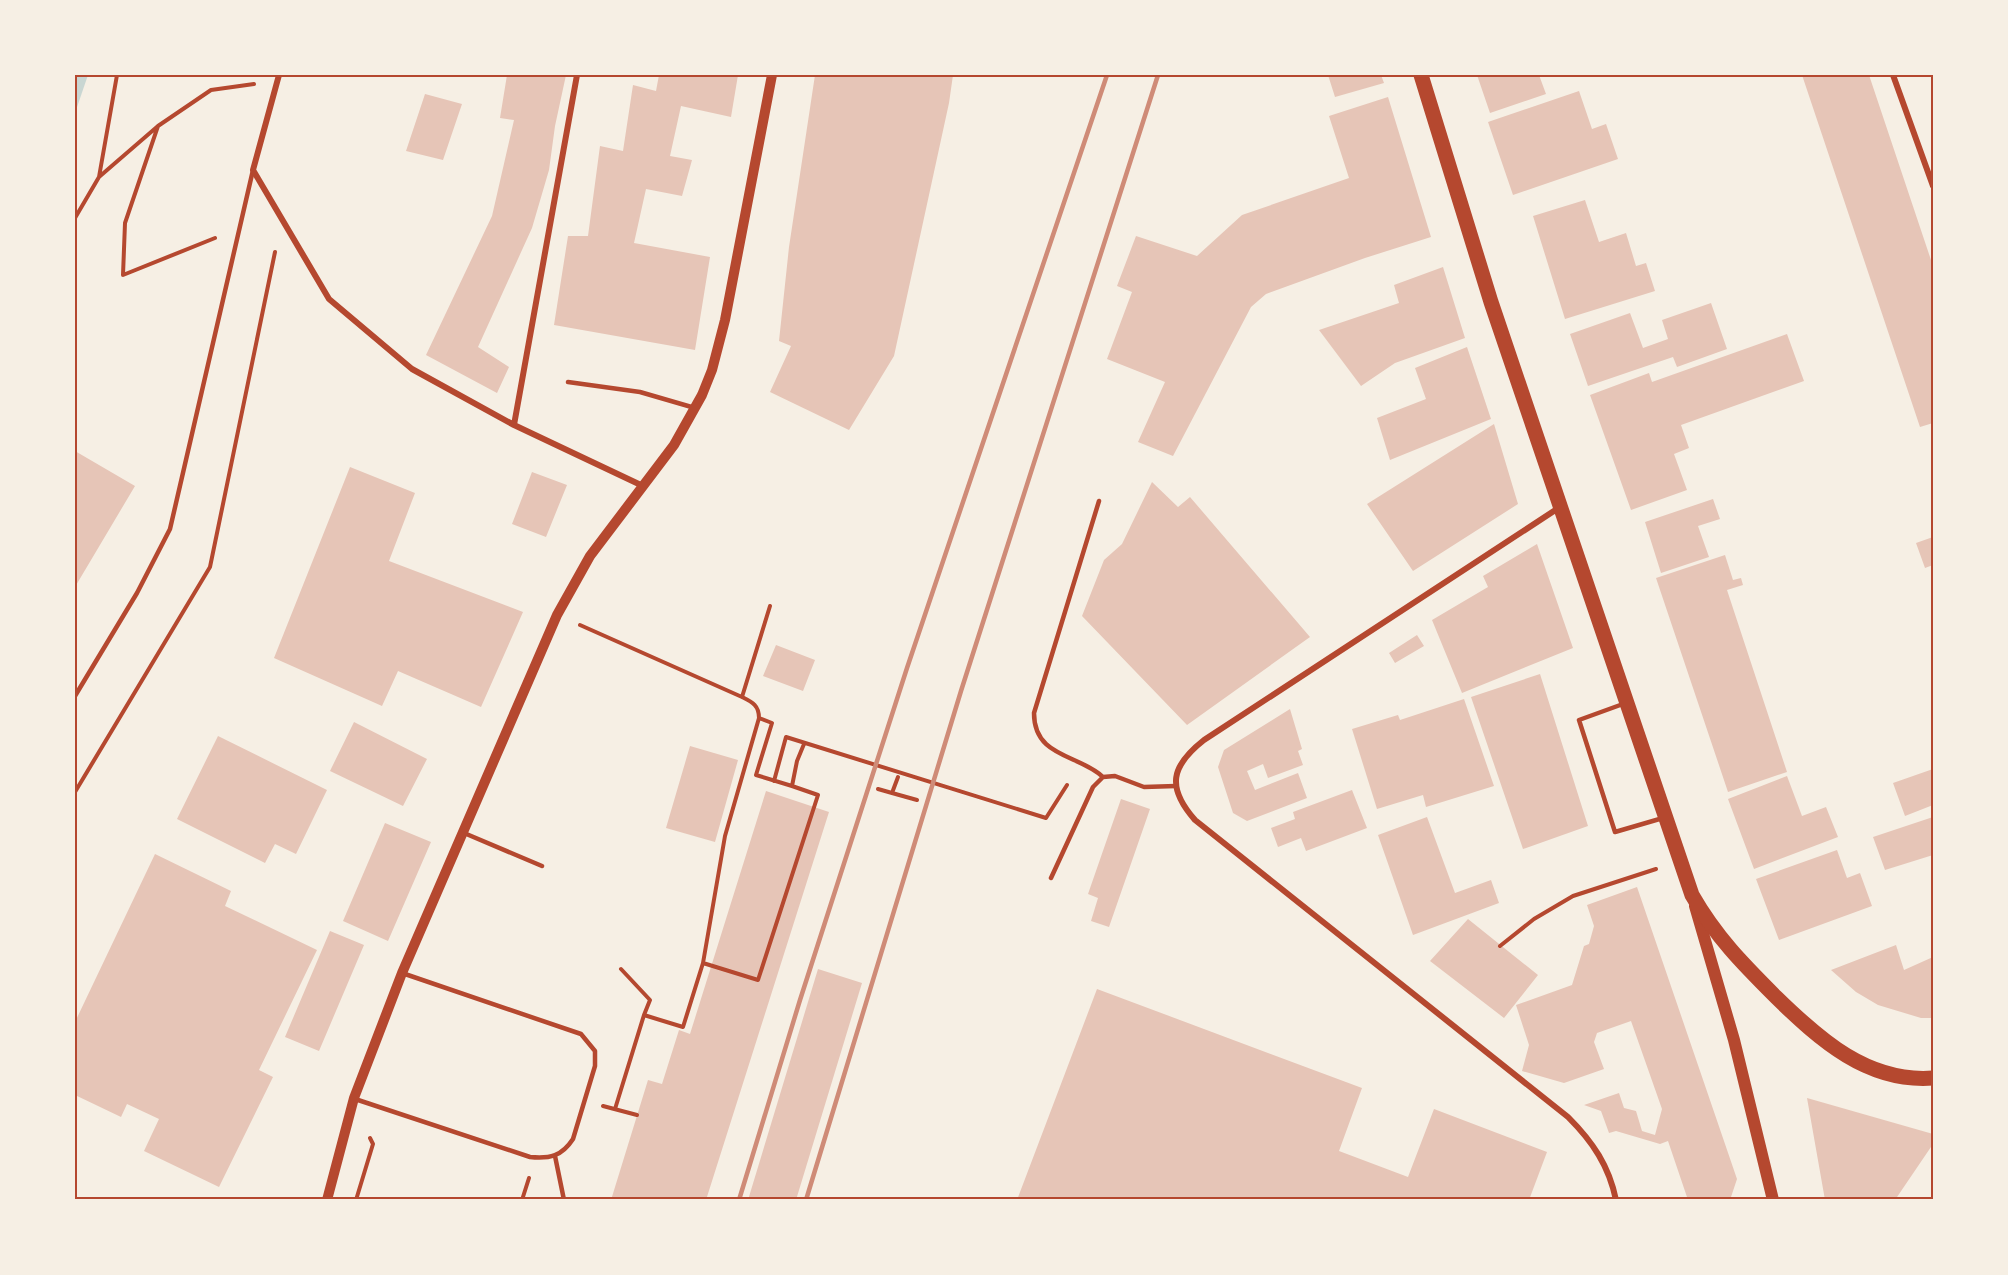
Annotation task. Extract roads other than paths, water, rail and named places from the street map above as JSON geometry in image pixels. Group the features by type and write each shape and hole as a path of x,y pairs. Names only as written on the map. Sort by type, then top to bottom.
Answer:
{"main road":[{"path":"1421,75 1491,302 1692,896 1734,1040 1773,1200"},
{"path":"1692,896 1706,919 1741,963 1831,1046 1850,1059 1885,1074 1916,1079 1933,1078"}],"street":[{"path":"514,425 576,75"},
{"path":"327,1200 354,1098 402,973 558,615 590,556 674,445 695,408 712,370 719,345 772,75"},
{"path":"1893,75 1933,186"},
{"path":"278,78 253,170 329,299 412,369 514,425 643,486"},
{"path":"1561,507 1204,740 1187,753 1180,765 1176,786 1182,806 1195,820 1568,1117 1602,1157 1613,1182 1616,1200"}],"lane":[{"path":"75,696 137,593 170,529 253,170"},
{"path":"568,382 640,392 695,408"},
{"path":"1099,501 1034,713 1034,722 1041,738 1050,747 1063,756 1098,772 1103,777"},
{"path":"1625,703 1579,720 1615,832 1664,818"},
{"path":"1051,878 1093,787 1103,777 1115,776 1144,787 1176,786"},
{"path":"462,833 542,866"},
{"path":"354,1098 530,1157 555,1156 567,1148 573,1139 595,1066 595,1051 581,1034 402,973"},
{"path":"555,1156 564,1200"}],"railway":[{"path":"739,1200 800,1000 907,668 1107,75"},
{"path":"806,1200 961,691 1158,75"}]}
